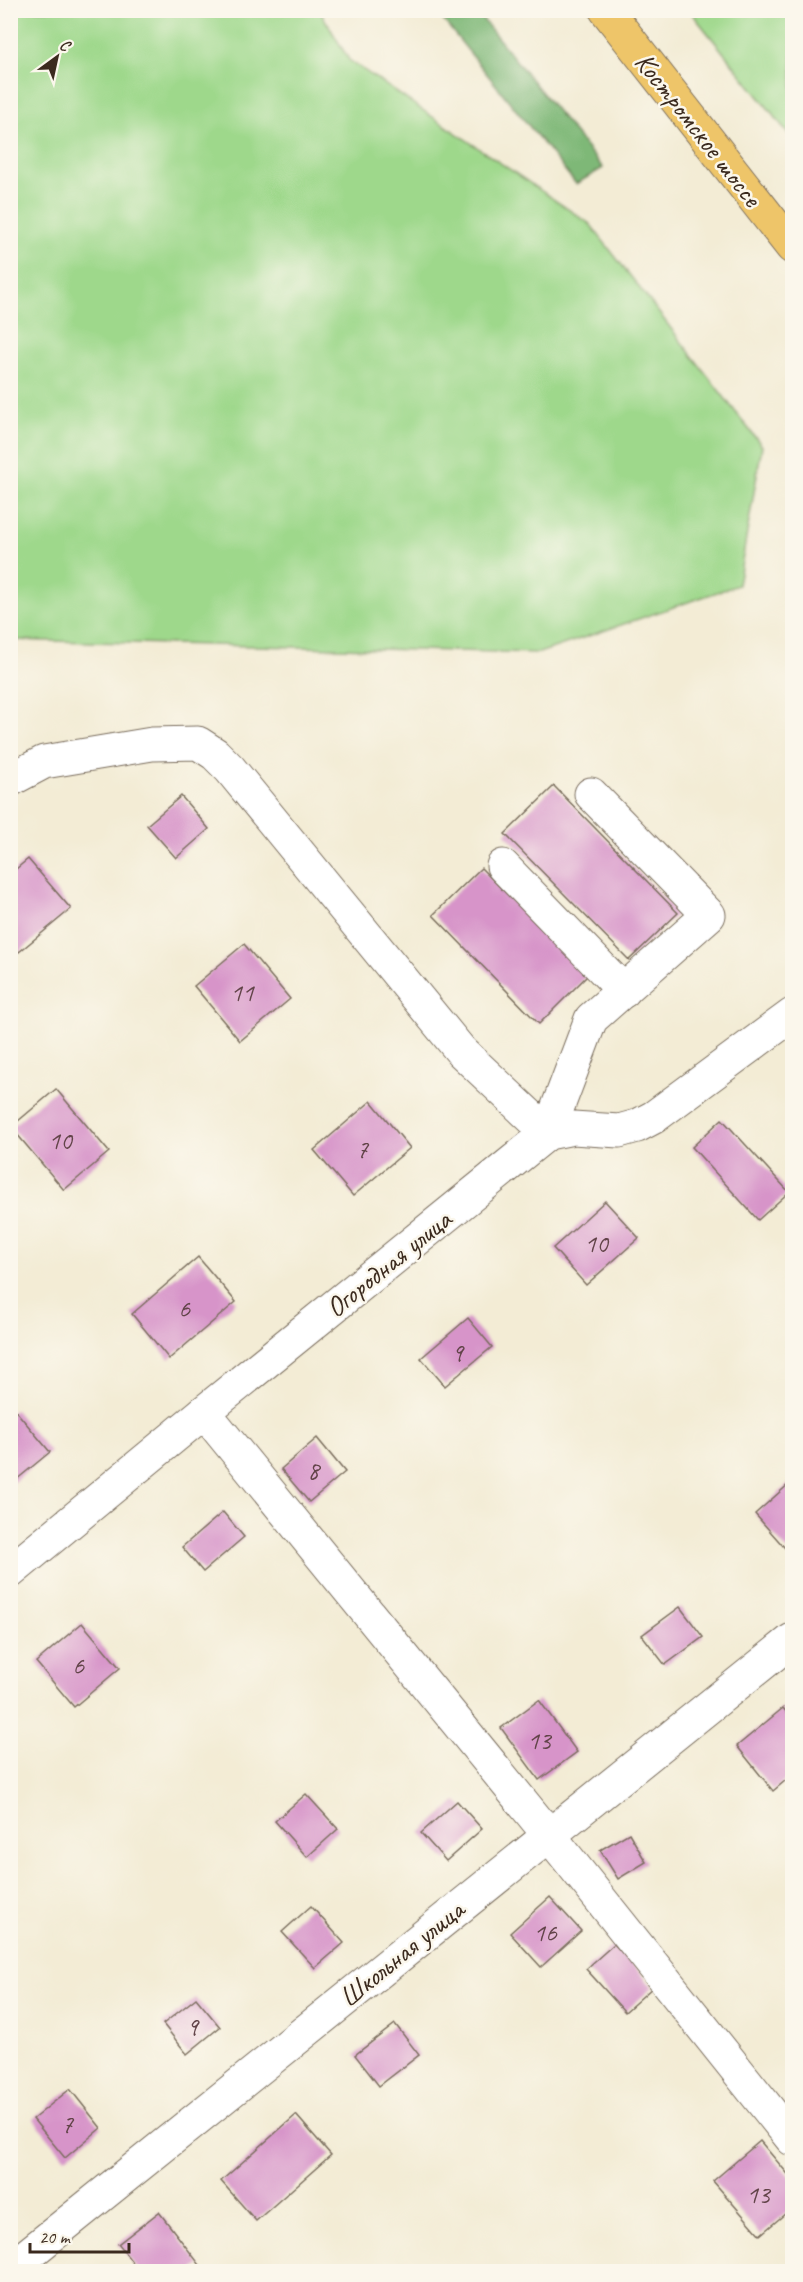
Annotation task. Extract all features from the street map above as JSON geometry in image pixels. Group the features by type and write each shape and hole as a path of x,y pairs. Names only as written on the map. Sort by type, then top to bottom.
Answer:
{"highway":[{"name":"Костромское шоссе","path":"606,10 792,247"}],"street":[{"path":"10,780 44,762 152,744 198,743 215,754 230,769 461,1051 548,1133 591,1019 709,915 591,794"},
{"path":"503,866 624,991"},
{"name":"Огородная улица","path":"10,1572 548,1133 573,1128 619,1131 637,1126 654,1117 792,1015"},
{"path":"204,1412 549,1835 792,2139"},
{"name":"Школьная улица","path":"10,2269 792,1640"}],"green space":[{"path":"11,10 320,11 349,60 590,224 762,446 738,585 539,653 11,640"},
{"path":"436,11 476,11 603,168 576,184"},
{"path":"690,11 792,11 792,138"}],"building":[{"path":"554,786 678,913 629,960 505,834"},
{"path":"181,796 209,829 176,858 147,825"},
{"path":"28,859 71,909 19,952 10,942 10,874"},
{"path":"481,868 587,976 539,1024 433,915"},
{"path":"244,944 290,999 240,1041 194,986"},
{"path":"56,1089 109,1152 64,1190 11,1127"},
{"path":"371,1101 410,1148 353,1196 314,1150"},
{"path":"722,1119 789,1192 758,1220 692,1147"},
{"path":"605,1201 639,1238 586,1285 553,1248"},
{"path":"198,1257 236,1302 169,1359 132,1314"},
{"path":"468,1318 492,1347 445,1386 421,1358"},
{"path":"15,1410 50,1452 10,1485 10,1414"},
{"path":"317,1438 345,1472 309,1502 281,1469"},
{"path":"790,1483 792,1485 792,1556 755,1514"},
{"path":"223,1512 244,1537 203,1572 182,1547"},
{"path":"680,1607 703,1637 665,1665 642,1635"},
{"path":"82,1623 120,1668 74,1707 36,1662"},
{"path":"539,1700 577,1752 539,1780 501,1728"},
{"path":"783,1708 792,1719 792,1775 773,1791 737,1746"},
{"path":"306,1794 338,1829 307,1857 275,1821"},
{"path":"457,1801 482,1829 446,1861 421,1833"},
{"path":"629,1833 646,1862 618,1879 600,1850"},
{"path":"550,1897 581,1931 541,1967 510,1933"},
{"path":"311,1906 344,1943 315,1968 282,1932"},
{"path":"614,1944 653,1987 625,2012 586,1969"},
{"path":"196,1998 220,2027 187,2054 163,2024"},
{"path":"395,2024 419,2055 379,2086 355,2055"},
{"path":"70,2089 101,2128 65,2158 33,2119"},
{"path":"296,2115 331,2155 256,2221 221,2181"},
{"path":"760,2141 792,2179 792,2208 760,2235 713,2181"},
{"path":"159,2212 200,2265 191,2272 140,2272 118,2244"}]}
